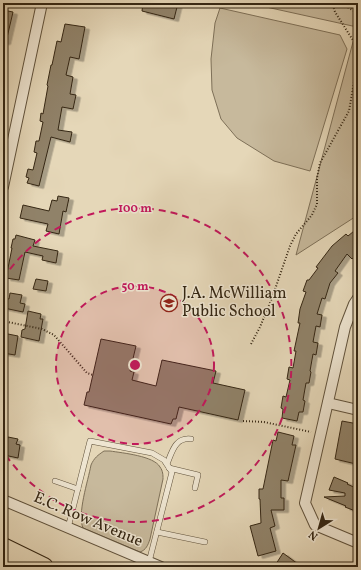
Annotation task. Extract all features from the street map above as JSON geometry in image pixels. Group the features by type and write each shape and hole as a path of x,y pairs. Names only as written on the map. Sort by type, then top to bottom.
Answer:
{"highway":[{"path":"3,547 44,567"},
{"path":"3,561 17,567"}],"street":[{"path":"3,187 42,3"},
{"path":"358,298 345,327 305,503 314,525 358,543"},
{"path":"328,402 358,410"},
{"name":"E.C. Row Avenue","path":"3,500 161,567"}],"lane":[{"path":"168,466 175,444 186,438 191,439"},
{"path":"68,528 90,441 152,453 164,460 172,472 149,562"},
{"path":"168,466 198,475 195,488"},
{"path":"55,481 78,489"},
{"path":"157,532 205,542"}],"path":[{"path":"251,344 272,298 290,246 296,234 312,215 317,204 320,163 349,111 358,59 356,45 335,12 332,3"},
{"path":"340,3 358,13"},
{"path":"352,92 358,86"},
{"path":"3,321 42,329 54,335 87,373 93,375"},
{"path":"243,421 264,422 311,432"}],"shaded area":[{"path":"248,3 358,3 358,215 296,255 357,27"},
{"path":"220,8 340,35 347,49 310,171 274,161 237,138 221,119 212,90 211,59 215,23"},
{"path":"104,451 145,458 157,463 162,470 163,479 150,539 144,550 140,552 83,528 81,522 82,506 91,465 93,460"}],"building":[{"path":"143,3 178,3 174,19 142,11"},
{"path":"3,10 13,12 6,42 3,42"},
{"path":"65,24 85,27 79,59 70,57 66,75 73,77 70,94 76,95 73,109 62,107 58,130 72,132 70,142 51,137 39,186 27,183 29,178 26,177 28,169 33,170 37,153 34,152 36,141 39,141 43,122 40,121 41,113 43,114 51,65 57,41 61,42"},
{"path":"58,196 69,198 66,212 63,211 59,234 46,231 48,224 20,218 23,205 49,211 52,200 57,201"},
{"path":"354,231 358,235 358,254 352,259 347,254 335,271 338,273 330,283 325,299 322,298 317,314 322,315 320,327 316,326 313,342 318,343 316,355 313,354 309,383 306,383 303,400 305,401 303,412 299,412 297,421 282,418 283,409 281,408 283,396 286,397 290,380 287,379 289,367 293,368 296,351 294,351 300,323 298,323 300,309 306,292 303,291 307,280 309,280 318,268 316,267 332,246 346,234 348,236"},
{"path":"16,235 35,240 33,246 58,251 56,263 42,260 43,256 25,252 19,280 6,278 13,239 15,239"},
{"path":"36,279 48,281 46,291 33,289"},
{"path":"10,293 22,295 20,303 25,304 23,312 4,308 4,298 9,299"},
{"path":"28,311 41,314 40,319 43,319 39,341 21,337 22,330 25,329"},
{"path":"3,333 18,336 15,355 3,353"},
{"path":"101,339 136,346 130,371 134,372 132,380 156,386 162,360 216,371 213,383 245,390 238,420 179,407 176,419 173,419 171,424 84,405 87,392 89,392"},
{"path":"342,421 358,424 358,455 356,464 335,459"},
{"path":"278,432 294,436 292,445 296,445 288,481 281,480 281,498 284,498 284,510 271,510 275,526 270,528 276,551 258,556 250,526 261,523 259,489 263,489 273,440 276,441"},
{"path":"8,437 18,439 16,444 20,445 18,458 4,455"},
{"path":"334,477 358,489 358,512 324,497 345,496 345,493 329,490"},
{"path":"283,553 302,567 274,567"}],"place":[{"name":"J.A. McWilliam Public School","path":"169,303"}]}
